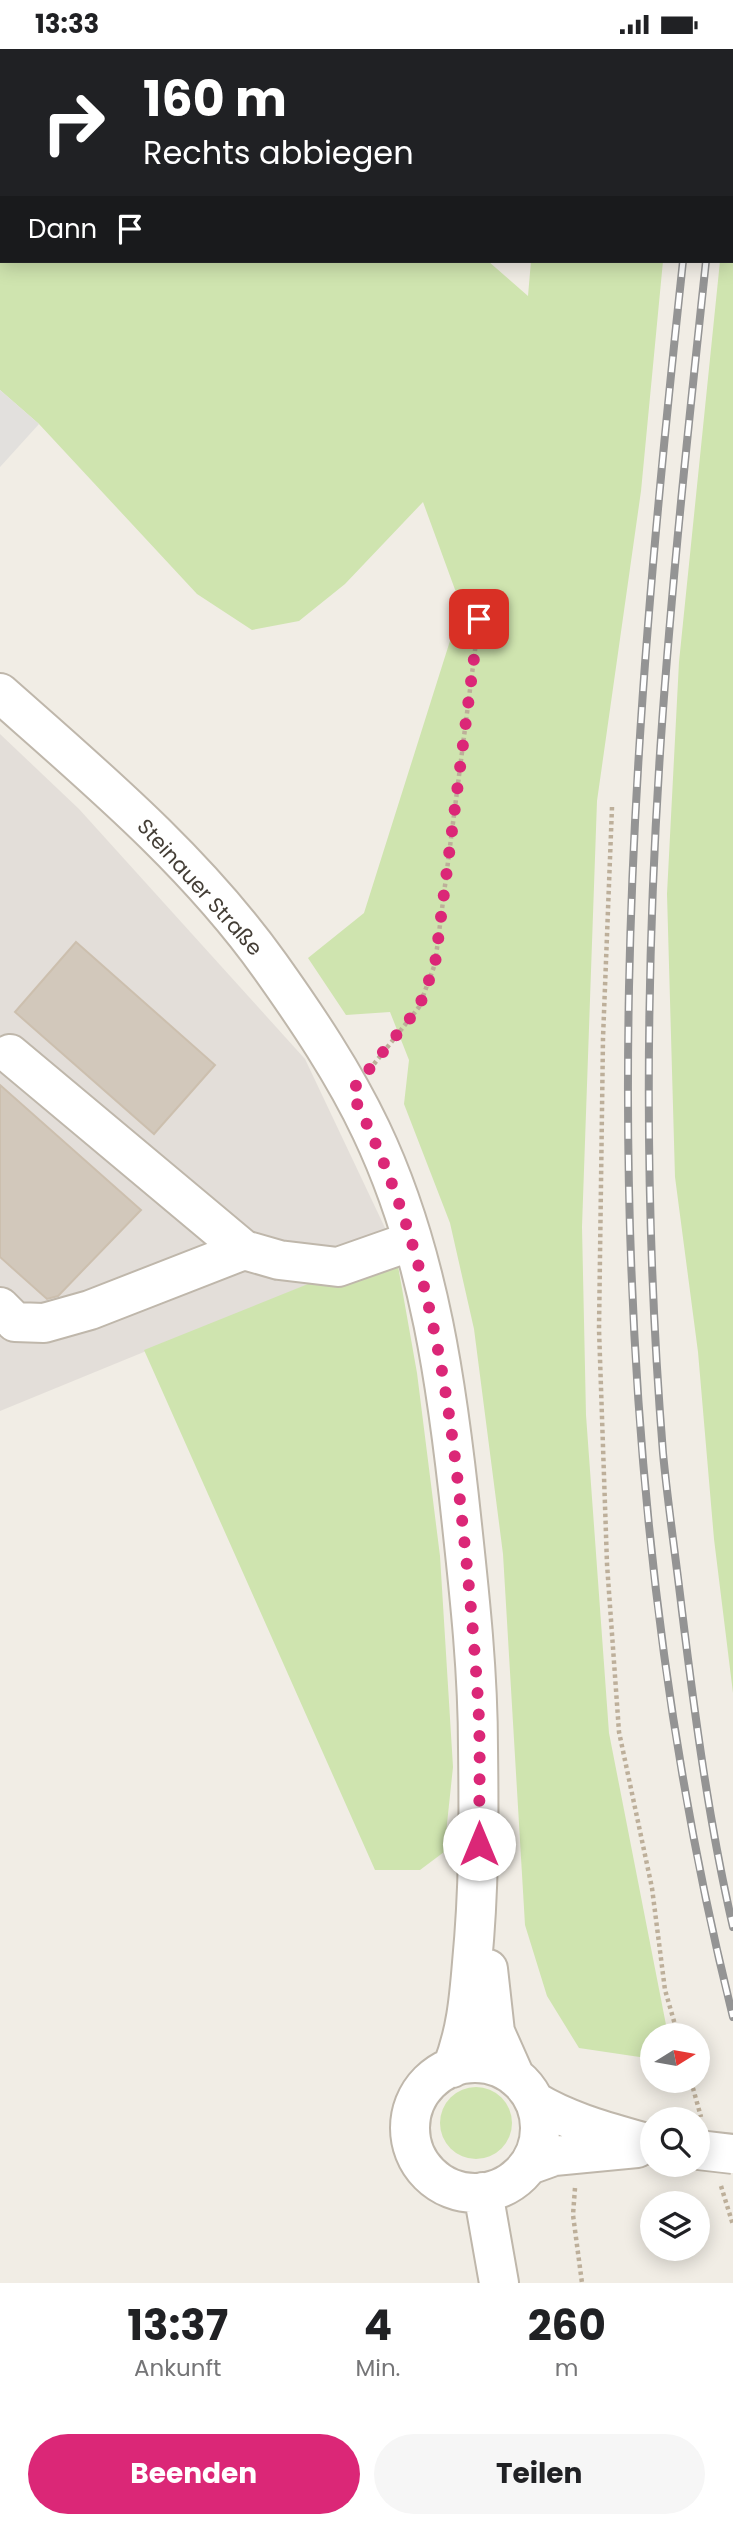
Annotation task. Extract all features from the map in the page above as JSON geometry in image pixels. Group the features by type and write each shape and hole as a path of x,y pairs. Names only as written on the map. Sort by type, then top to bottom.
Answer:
{"street":[{"name":"Steinauer Straße","path":"0,693 148,828 219,902 269,964 351,1092 372,1132 412,1241 435,1327 453,1438 478,1703 479,1895 466,2027 452,2068"},
{"path":"10,1054 244,1249 279,1260 338,1267 412,1241"},
{"path":"0,1307 15,1322 44,1323 90,1310 244,1249"},
{"name":"Steinauer Straße","path":"479,1895 495,2032 525,2089"},
{"path":"525,2089 540,2133 537,2150 529,2165 505,2186 483,2193 469,2193 442,2184 421,2164 411,2137 413,2109 419,2095 439,2074 464,2064 491,2065 525,2089 554,2113 640,2142"},
{"path":"529,2165 554,2156 640,2147"},
{"path":"710,2151 733,2154"},
{"path":"483,2193 499,2283"}],"path":[{"path":"351,1092 419,1007 435,964 479,619"},
{"path":"612,807 603,1038 599,1329 607,1564 619,1732 652,1888 665,1990 675,2023"},
{"path":"576,2178 573,2215 582,2283"}],"shaded area":[{"path":"0,390 39,424 0,467"},
{"path":"0,734 79,809 305,1059 395,1249 0,1411"}],"green space":[{"path":"0,263 490,263 528,296 531,263 663,263 641,491 597,801 582,1227 586,1415 609,1733 666,2023 640,2023 640,2057 579,2048 547,1996 525,1925 503,1554 474,1329 450,1223 404,1104 409,1060 390,1012 346,1015 308,958 364,913 461,606 423,502 345,584 299,621 252,630 197,594 39,424 0,390"},
{"path":"720,263 733,263 733,1693 714,1539 698,1352 675,1177 667,894 679,662"},
{"path":"395,1249 417,1373 440,1556 453,1767 444,1852 420,1870 375,1870 144,1350"},
{"path":"476,2087 490,2090 502,2097 509,2109 512,2123 509,2137 502,2149 490,2156 476,2159 462,2156 450,2149 443,2137 440,2123 443,2109 450,2097 462,2090"}],"building":[{"path":"76,942 215,1065 154,1134 15,1012"},
{"path":"0,1085 141,1210 58,1296 47,1299 0,1257"}],"railway":[{"path":"683,263 656,533 636,805 629,987 630,1246 647,1505 661,1634 680,1763 704,1890 733,2017"},
{"path":"706,263 661,738 652,916 650,1185 652,1275 665,1473 703,1770 733,1927"}],"route":[{"path":"479,619 435,964 419,1007 351,1092 372,1132 412,1241 435,1327 444,1375 464,1542 478,1703 479,1844"}]}
